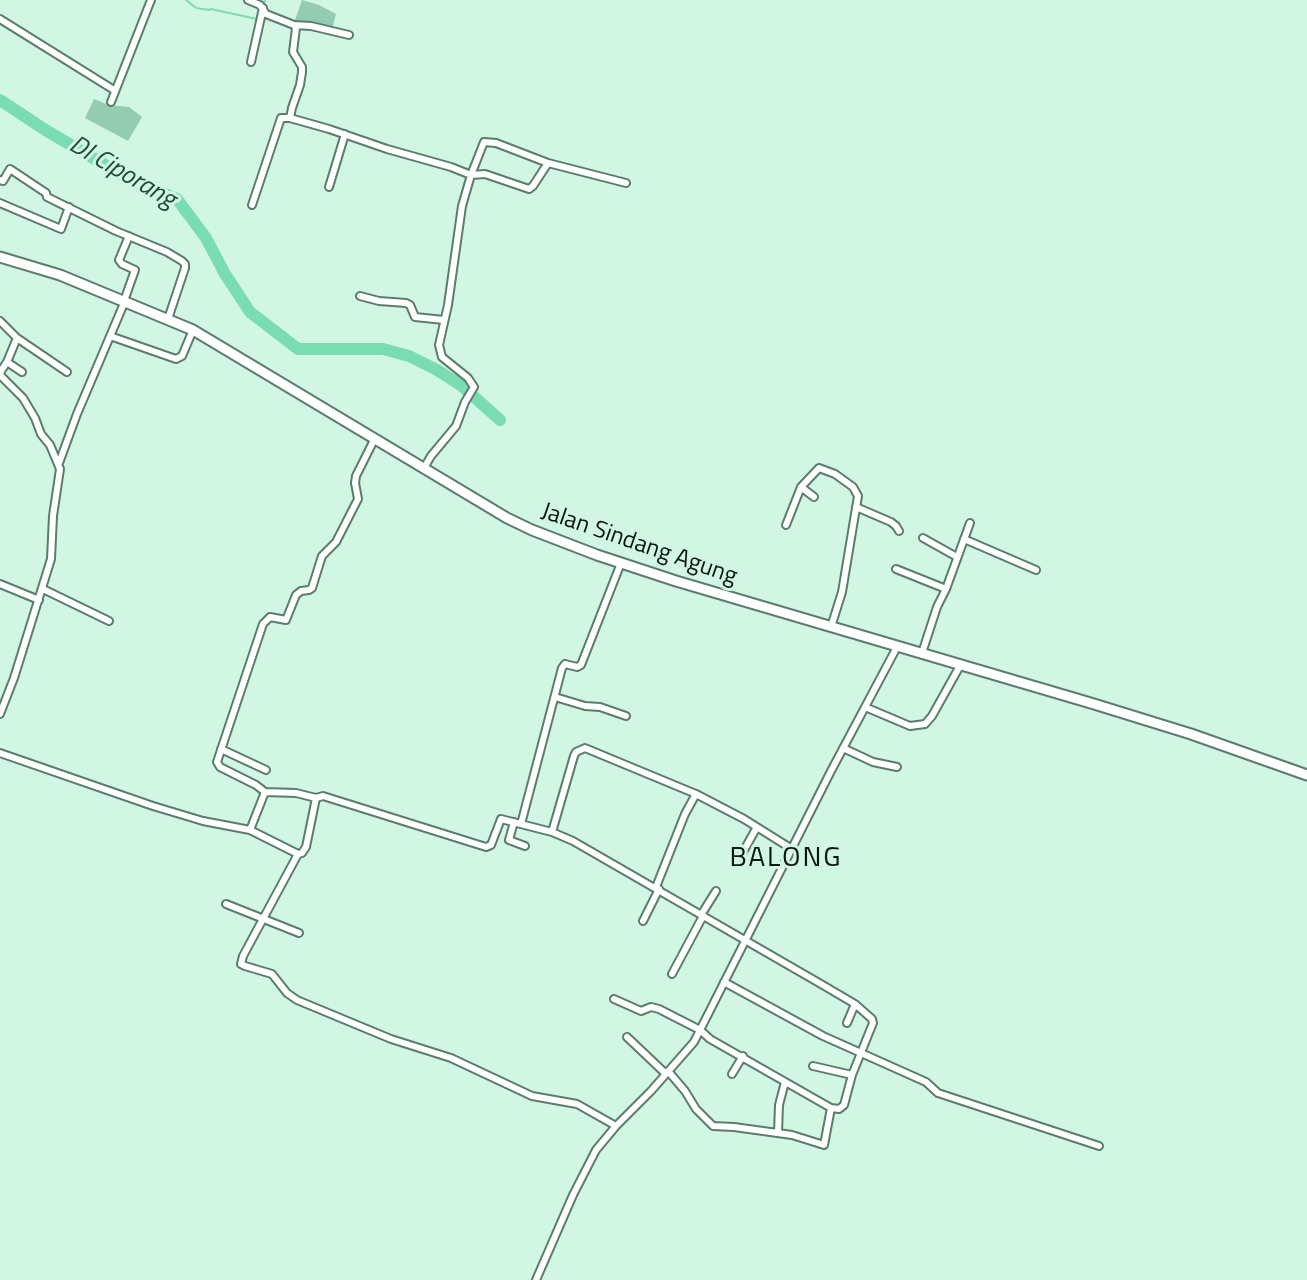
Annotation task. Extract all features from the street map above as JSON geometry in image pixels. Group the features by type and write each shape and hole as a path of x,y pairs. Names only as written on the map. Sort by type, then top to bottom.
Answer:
{"main road":[{"name":"Jalan Sindang Agung","path":"0,257 60,275 193,330 519,524 621,563 1191,734 1307,775"}],"street":[{"path":"111,102 151,0"},
{"path":"248,0 263,8 266,14 294,25 349,35"},
{"path":"251,62 263,8"},
{"path":"0,19 114,90"},
{"path":"290,118 302,72 293,52 294,25"},
{"path":"252,205 281,118 345,134 471,175 485,174 529,189 548,163"},
{"path":"329,187 345,134"},
{"path":"424,468 456,426 474,387 468,378 440,355 439,345 462,206 484,142 496,143 548,163 626,183"},
{"path":"0,180 3,181 10,169 46,193 47,197 167,252 185,264 168,319"},
{"path":"0,203 61,229 69,207"},
{"path":"0,714 43,589 52,550 59,463 135,270 120,263 129,236"},
{"path":"360,296 406,303 415,317 444,320"},
{"path":"0,321 17,338 67,372"},
{"path":"110,336 176,359 182,356 193,330"},
{"path":"17,338 1,371 1,378 23,398 59,463"},
{"path":"7,362 22,372"},
{"path":"375,438 356,476 358,499 336,542 322,556 312,588 296,595 286,620 270,617 263,624 218,766 265,792 296,793 316,798 323,796 486,847 491,845 500,820 552,832 657,888 855,1004 873,1021 844,1105 839,1109 831,1108 710,1039 700,1030 654,1007 641,1011 614,999"},
{"path":"786,525 801,487 819,468 835,474 853,487 858,496 842,592 831,627"},
{"path":"801,487 814,497"},
{"path":"856,507 891,522 899,531"},
{"path":"922,653 970,523"},
{"path":"923,538 957,557"},
{"path":"964,539 1036,570"},
{"path":"525,846 509,840 517,823 563,665 581,665 621,563"},
{"path":"896,569 946,589"},
{"path":"0,584 39,600"},
{"path":"43,589 109,621"},
{"path":"536,1280 596,1150 688,1050 700,1030 897,647"},
{"path":"865,707 905,725 922,725 932,716 961,664"},
{"path":"555,697 585,706 598,706 626,716"},
{"path":"843,748 873,762 897,767"},
{"path":"221,749 266,770"},
{"path":"552,832 574,756 580,749 589,749 696,794 792,849"},
{"path":"0,753 180,814 250,830 298,854"},
{"path":"250,830 265,792"},
{"path":"643,921 685,814 696,794"},
{"path":"316,798 306,847 298,854 262,918 241,964 272,974 292,997 391,1039 451,1058 532,1096 577,1104 616,1126"},
{"path":"737,859 757,827"},
{"path":"672,974 716,891"},
{"path":"226,904 299,933"},
{"path":"724,982 823,1036 926,1082 942,1094 1099,1146"},
{"path":"847,1023 855,1004"},
{"path":"627,1037 685,1091 696,1109 713,1126 797,1136 824,1145 831,1108"},
{"path":"732,1074 743,1056"},
{"path":"813,1066 852,1075"},
{"path":"778,1133 779,1105 785,1082"}],"green space":[{"path":"302,0 336,14 332,29 294,23"},
{"path":"94,99 109,105 129,107 142,117 128,141 85,118"}],"waterway":[{"path":"186,0 196,8 259,17"},
{"name":"DI Ciporang","path":"0,100 129,179 177,199 206,238 250,312 298,349 383,349 409,356 462,386 500,420"}],"district":[{"name":"BALONG","path":"786,859"}]}
